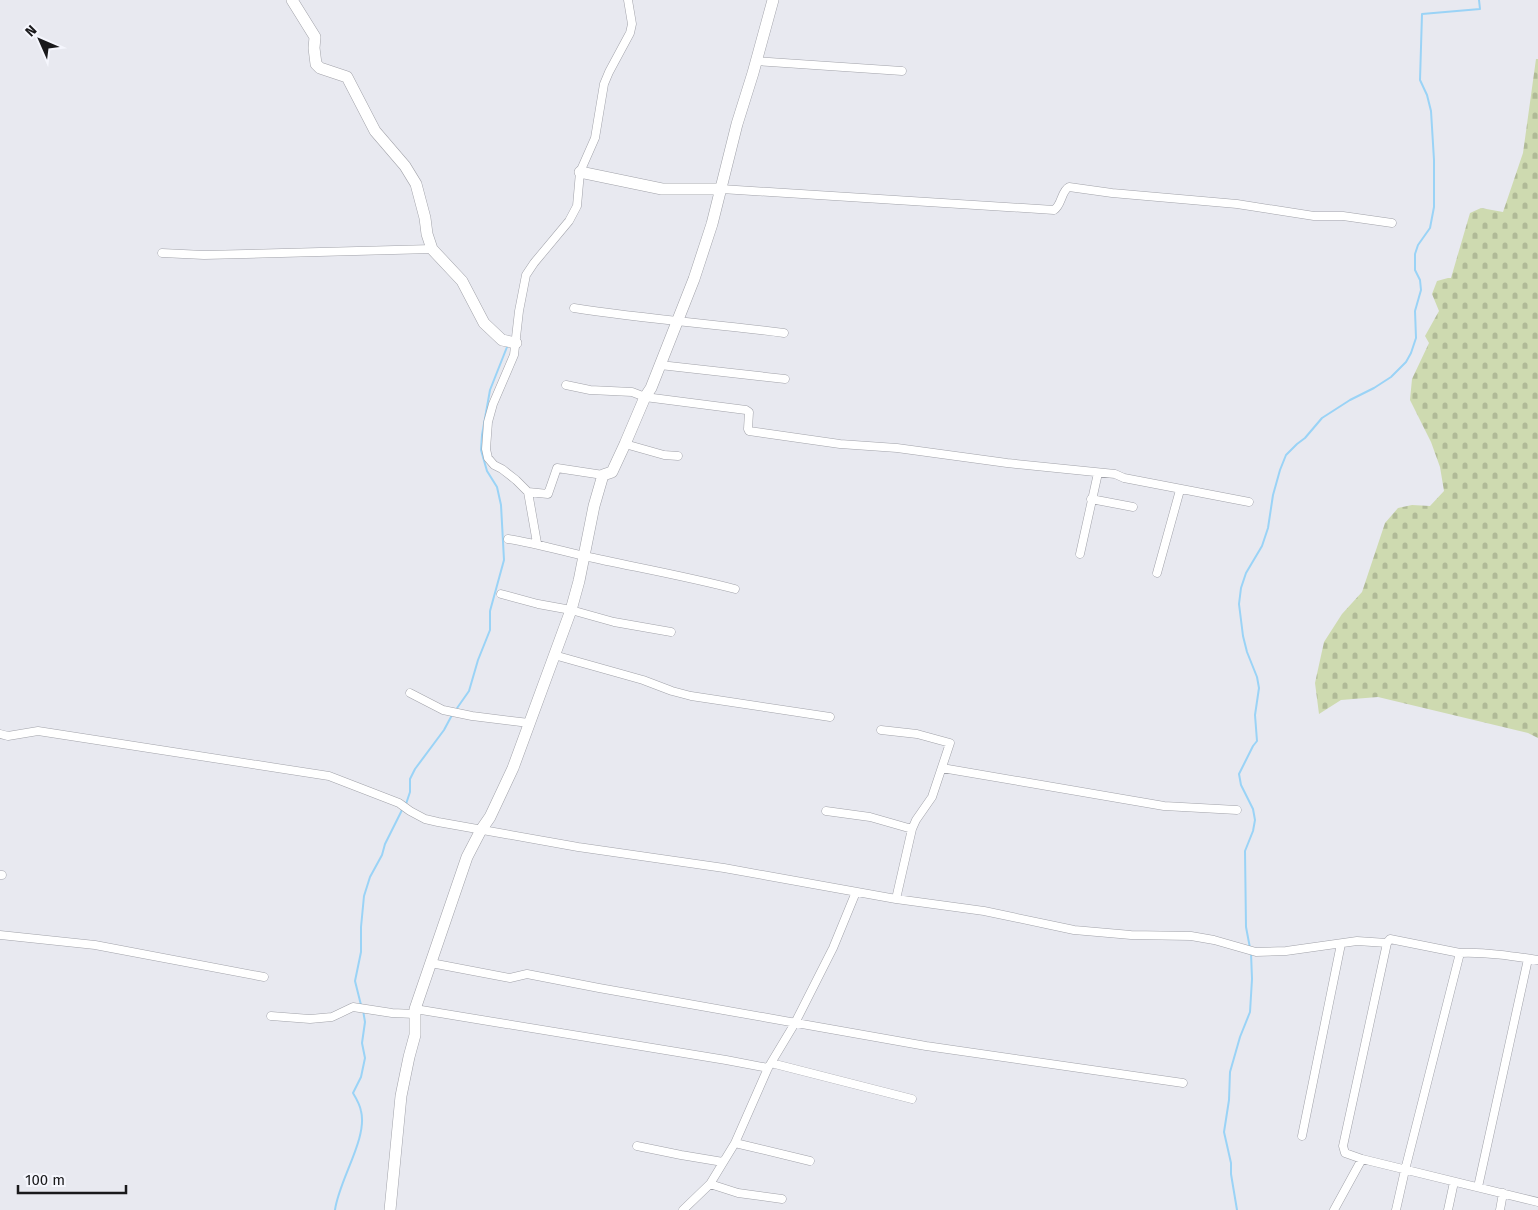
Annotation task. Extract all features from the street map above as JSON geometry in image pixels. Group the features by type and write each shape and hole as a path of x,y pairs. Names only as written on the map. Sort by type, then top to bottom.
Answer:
{"street":[{"path":"292,0 315,37 316,64 320,68 347,77 375,131 405,166 416,184 432,248 462,280 484,323 502,340 516,343"},
{"path":"537,543 528,492 488,458 486,449 488,422 493,404 514,355 518,311 526,274 575,212 580,172 595,138 604,84 608,72 630,32 632,24 628,0"},
{"path":"528,492 548,494 557,468 603,475 612,472 651,388 694,279 722,189 737,124 773,0"},
{"path":"756,61 902,71"},
{"path":"580,172 662,189 722,189 1054,210 1058,208 1065,189 1069,187 1112,193 1238,204 1314,216 1343,216 1392,223"},
{"path":"162,252 231,255 432,248"},
{"path":"574,308 676,322 722,325 784,333"},
{"path":"660,365 785,379"},
{"path":"566,385 590,390 632,392 646,397 746,410 748,412 749,431 840,444 896,448 1006,463 1114,474 1124,478 1180,490 1249,502"},
{"path":"625,444 664,455 678,456"},
{"path":"1080,554 1098,473"},
{"path":"390,1210 400,1103 415,1035 415,1011 467,857 500,798 513,768 570,610 579,580 594,506 603,475"},
{"path":"1157,573 1180,490"},
{"path":"1092,499 1133,507"},
{"path":"508,539 537,543 583,556 687,576 735,589"},
{"path":"500,594 614,622 671,632"},
{"path":"554,655 643,680 691,696 830,717"},
{"path":"410,693 443,710 472,716 529,723"},
{"path":"881,730 917,734 949,742 950,745 932,797 912,829 896,899"},
{"path":"0,734 8,736 38,731 328,776 399,802 410,811 426,818 481,830 578,847 733,870 896,899 984,911 1074,930 1131,935 1192,936 1256,952 1286,951 1357,942 1387,942 1390,939 1460,953 1538,960"},
{"path":"942,768 1164,806 1237,810"},
{"path":"826,811 870,817 912,829"},
{"path":"683,1210 710,1184 735,1143 769,1066 795,1023 833,948 856,892"},
{"path":"0,935 95,945 264,977"},
{"path":"1387,942 1343,1146 1345,1153 1405,1170 1538,1202"},
{"path":"1302,1136 1341,944"},
{"path":"1396,1210 1460,953"},
{"path":"1478,1187 1528,959"},
{"path":"431,963 510,978 528,974 926,1046 1183,1084"},
{"path":"271,1016 310,1019 332,1016 353,1007 392,1013 415,1011 769,1066 912,1099"},
{"path":"735,1143 810,1161"},
{"path":"637,1146 723,1162"},
{"path":"1334,1210 1362,1159"},
{"path":"1448,1210 1454,1182"},
{"path":"710,1184 738,1193 782,1199"},
{"path":"1500,1210 1503,1193"}],"green space":[{"path":"1536,59 1538,59 1538,738 1528,733 1378,697 1341,700 1319,714 1315,683 1324,642 1342,614 1362,592 1385,523 1398,508 1412,505 1430,506 1444,491 1440,467 1431,442 1410,400 1412,379 1429,343 1425,336 1439,311 1432,294 1437,281 1451,278 1470,213 1481,208 1503,212 1523,153"}],"waterway":[{"path":"1250,948 1246,927 1245,851 1255,820 1253,809 1241,785 1239,774 1257,741 1255,715 1259,688 1243,636 1239,604 1241,588 1246,573 1262,546 1268,528 1273,495 1286,455 1305,438 1322,418 1391,377 1406,362 1411,353 1416,338 1415,311 1421,290 1420,280 1415,270 1415,254 1418,245 1430,228 1434,207 1431,111 1427,95 1420,80 1422,14 1480,9 1479,0"},
{"path":"455,711 469,691 478,660 490,630 490,611 504,560 501,505 497,487 487,471 481,450 490,390 507,347"},
{"path":"406,804 410,792 410,779 415,769 444,730 452,715"},
{"path":"361,1005 355,981 361,952 364,896 370,877 403,808"},
{"path":"1237,1210 1231,1163 1224,1132 1229,1100 1230,1072 1240,1037 1250,1012 1251,953"},
{"path":"335,1210 357,1146 362,1122 359,1104 353,1093 361,1077 365,1058 362,1043 365,1022 363,1010"}]}
